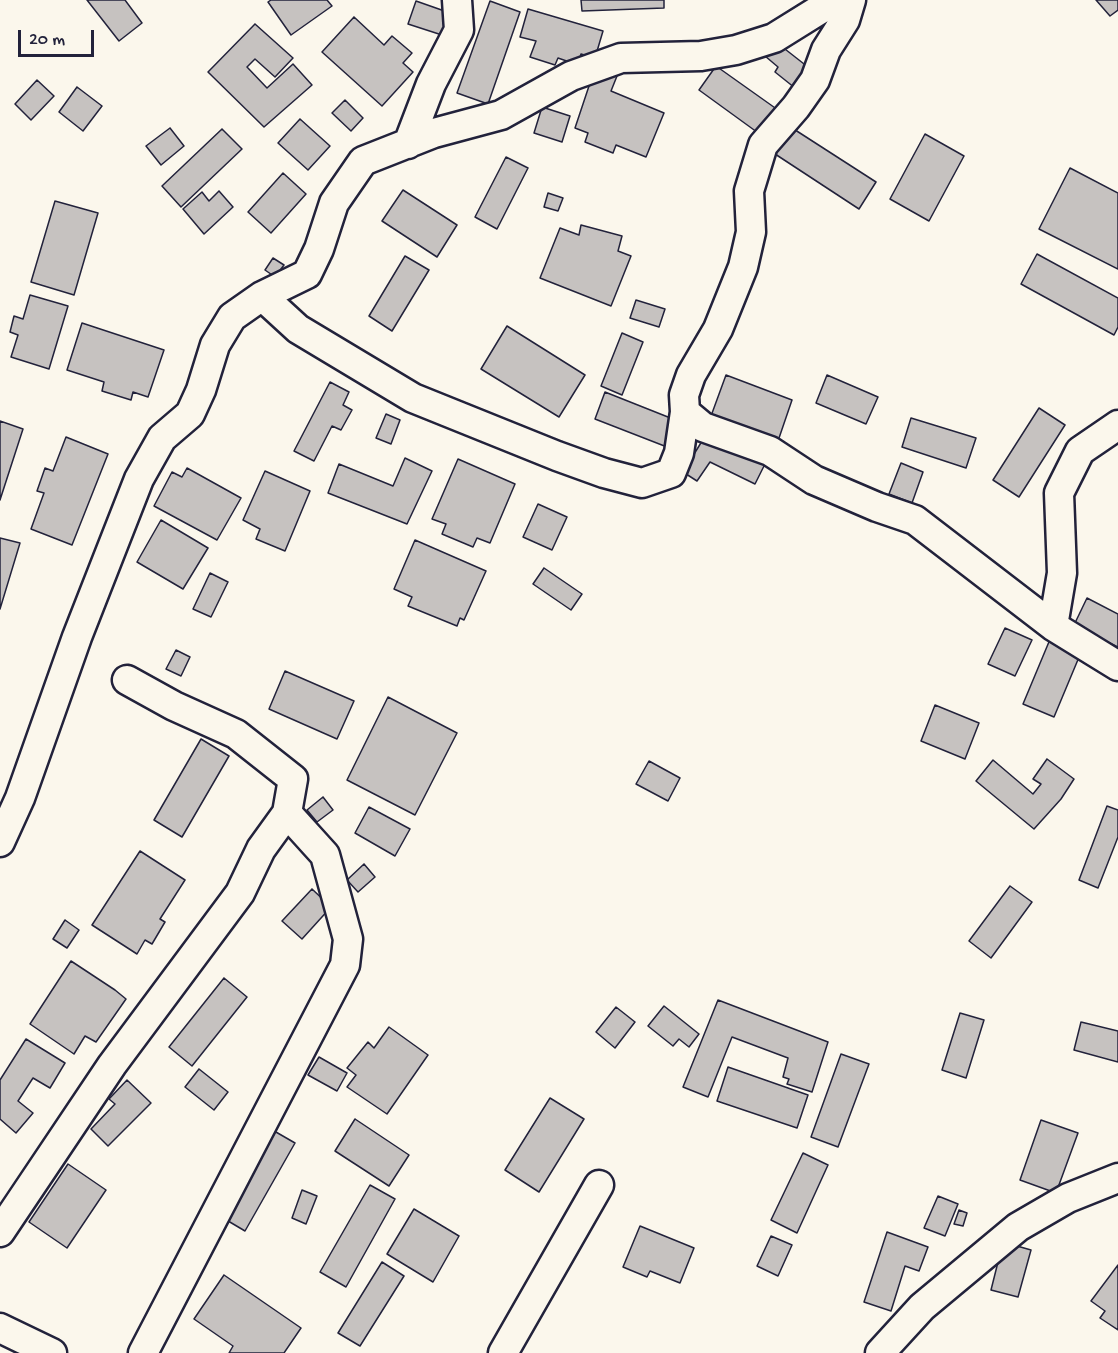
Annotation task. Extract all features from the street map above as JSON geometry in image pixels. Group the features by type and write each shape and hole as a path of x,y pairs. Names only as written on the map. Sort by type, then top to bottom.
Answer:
{"street":[{"path":"408,144 431,84 459,30 457,0"},
{"path":"0,842 20,798 77,637 139,479 162,438 190,414 201,390 215,345 232,317 262,296 307,274 319,249 334,203 363,161 434,133 501,115 571,76 621,58 701,56 736,50 774,38 835,0"},
{"path":"262,296 298,329 413,398 604,473 642,483 671,474 679,453 685,412 684,395 691,375 718,329 742,267 751,232 749,192 763,145 796,107 815,80 826,50 845,20 851,0"},
{"path":"685,412 703,427 770,451 814,480 915,520 1053,626 1118,666"},
{"path":"1053,626 1062,573 1059,492 1080,451 1118,425"},
{"path":"0,1232 112,1065 240,893 261,849 287,813 293,778 236,734 174,706 127,680"},
{"path":"143,1353 345,965 348,939 325,855 287,813"},
{"path":"880,1353 922,1307 1018,1227 1068,1198 1118,1178"},
{"path":"503,1353 599,1185"},
{"path":"0,1328 52,1353"}],"building":[{"path":"87,0 125,0 142,23 119,41"},
{"path":"271,0 327,0 332,6 291,35 268,2"},
{"path":"581,0 664,0 664,8 582,11"},
{"path":"1096,0 1118,0 1118,10 1110,16"},
{"path":"416,1 453,14 445,36 408,24"},
{"path":"490,1 520,12 488,104 457,93"},
{"path":"528,9 603,31 595,58 581,54 578,65 558,58 555,65 530,57 536,41 520,37"},
{"path":"354,17 384,45 392,36 412,53 403,63 413,72 382,106 322,52"},
{"path":"255,24 293,58 275,77 255,59 247,67 267,88 293,64 312,85 264,127 208,72"},
{"path":"776,42 813,71 795,88 775,72 778,67 765,56"},
{"path":"716,66 778,110 761,135 699,90"},
{"path":"595,68 617,76 611,91 664,113 646,157 616,145 613,153 585,142 588,133 575,128"},
{"path":"37,80 54,96 31,120 15,104"},
{"path":"77,87 102,106 83,131 59,112"},
{"path":"345,100 363,118 351,131 332,113"},
{"path":"542,107 570,116 562,142 534,133"},
{"path":"300,119 330,146 308,170 278,143"},
{"path":"789,126 876,182 859,209 772,152"},
{"path":"170,128 184,146 161,165 146,146"},
{"path":"222,129 242,149 181,207 162,186"},
{"path":"925,134 964,156 929,221 890,199"},
{"path":"506,157 528,168 497,229 475,217"},
{"path":"1070,168 1118,193 1118,269 1039,229"},
{"path":"283,173 306,194 271,233 248,212"},
{"path":"403,190 457,225 437,257 382,221"},
{"path":"219,191 233,207 204,234 183,209 202,192 209,201"},
{"path":"548,193 563,198 558,211 544,207"},
{"path":"55,201 98,213 74,295 31,282"},
{"path":"581,225 622,236 618,251 631,256 611,306 540,278 560,228 579,235"},
{"path":"1037,254 1118,298 1118,327 1114,335 1021,284"},
{"path":"405,256 429,270 392,331 369,316"},
{"path":"273,258 284,265 275,277 265,270"},
{"path":"30,295 68,306 49,369 11,357 18,335 10,332 14,316 23,319"},
{"path":"636,300 665,309 659,327 630,318"},
{"path":"82,323 164,350 148,397 133,392 131,400 102,391 104,382 67,370"},
{"path":"507,326 585,375 559,417 481,369"},
{"path":"622,333 643,342 622,395 601,386"},
{"path":"726,375 792,400 778,441 711,416"},
{"path":"827,375 878,397 866,424 816,403"},
{"path":"330,382 349,392 343,405 352,410 341,430 332,426 314,461 294,451"},
{"path":"605,392 678,421 667,447 595,419"},
{"path":"1039,408 1065,425 1019,497 993,480"},
{"path":"386,414 400,420 391,444 376,438"},
{"path":"911,418 976,438 966,468 902,447"},
{"path":"0,421 23,429 0,500"},
{"path":"707,433 766,462 755,484 710,462 697,481 683,472"},
{"path":"66,437 108,454 72,545 31,529 44,493 37,491 45,468 53,471"},
{"path":"405,458 432,471 407,524 328,493 339,464 393,486"},
{"path":"458,459 515,484 490,543 477,538 473,547 442,534 446,524 432,519"},
{"path":"901,463 923,472 912,503 889,494"},
{"path":"187,468 241,498 217,540 154,506 172,472 182,477"},
{"path":"265,471 310,491 285,551 256,539 260,529 243,520"},
{"path":"538,504 567,517 552,550 523,537"},
{"path":"161,520 208,548 183,589 137,562"},
{"path":"0,538 20,543 0,609"},
{"path":"415,540 486,571 464,620 460,618 457,626 408,606 412,597 394,589"},
{"path":"544,568 582,594 571,610 533,584"},
{"path":"210,573 228,582 211,617 193,609"},
{"path":"1087,598 1118,614 1118,647 1074,625"},
{"path":"1005,628 1032,640 1015,676 988,664"},
{"path":"1051,637 1082,650 1054,717 1023,704"},
{"path":"176,650 190,657 181,676 166,669"},
{"path":"285,671 354,701 337,739 269,709"},
{"path":"388,697 457,733 415,815 347,780"},
{"path":"935,705 979,723 965,759 921,741"},
{"path":"201,739 229,756 182,837 154,820"},
{"path":"1047,759 1074,779 1061,799 1034,829 976,781 993,760 1033,794 1041,784 1033,779"},
{"path":"649,761 680,778 668,801 636,784"},
{"path":"323,797 333,810 317,822 307,810"},
{"path":"1107,806 1118,810 1118,837 1098,888 1079,880"},
{"path":"369,807 410,829 395,856 355,833"},
{"path":"140,851 185,880 160,919 165,922 152,944 145,940 137,954 92,925"},
{"path":"364,864 375,877 358,892 347,880"},
{"path":"1010,886 1032,902 991,958 969,941"},
{"path":"312,889 331,907 302,939 282,921"},
{"path":"65,920 79,930 67,948 53,939"},
{"path":"71,961 126,999 96,1042 85,1036 74,1054 30,1024"},
{"path":"224,978 247,997 192,1066 169,1047"},
{"path":"718,1000 828,1042 812,1092 787,1084 789,1079 783,1077 788,1058 732,1037 708,1097 683,1087"},
{"path":"664,1006 699,1034 689,1047 679,1039 673,1046 648,1026"},
{"path":"616,1007 635,1022 615,1048 596,1032"},
{"path":"960,1013 984,1020 966,1078 942,1070"},
{"path":"1081,1022 1118,1031 1118,1062 1074,1050"},
{"path":"389,1027 428,1055 387,1114 347,1087 356,1075 347,1068 368,1042 374,1048"},
{"path":"26,1039 65,1063 50,1088 33,1078 18,1101 33,1113 16,1133 0,1119 0,1080"},
{"path":"841,1054 869,1064 838,1147 811,1137"},
{"path":"319,1057 347,1073 337,1091 308,1075"},
{"path":"728,1067 808,1095 797,1128 717,1101"},
{"path":"199,1069 228,1092 214,1110 185,1087"},
{"path":"127,1080 151,1103 108,1146 91,1129 115,1104 109,1099"},
{"path":"550,1098 584,1119 539,1192 505,1170"},
{"path":"355,1119 409,1155 389,1186 335,1151"},
{"path":"1041,1120 1078,1133 1056,1193 1020,1180"},
{"path":"269,1128 295,1143 245,1231 218,1215"},
{"path":"803,1153 828,1165 797,1233 771,1220"},
{"path":"68,1164 106,1190 67,1248 29,1222"},
{"path":"370,1185 395,1199 346,1287 320,1272"},
{"path":"302,1190 317,1196 306,1224 292,1218"},
{"path":"938,1196 958,1204 945,1236 924,1228"},
{"path":"414,1209 459,1236 433,1282 387,1254"},
{"path":"959,1210 967,1213 963,1226 954,1224"},
{"path":"640,1226 694,1248 680,1283 650,1271 647,1277 623,1267"},
{"path":"887,1232 928,1247 919,1271 905,1266 891,1311 864,1302"},
{"path":"771,1236 792,1245 778,1276 757,1266"},
{"path":"1003,1242 1031,1250 1018,1297 991,1290"},
{"path":"382,1262 404,1276 360,1346 338,1333"},
{"path":"1118,1265 1118,1330 1100,1318 1105,1311 1091,1301"},
{"path":"224,1275 301,1328 284,1353 229,1353 233,1346 194,1319"}]}
